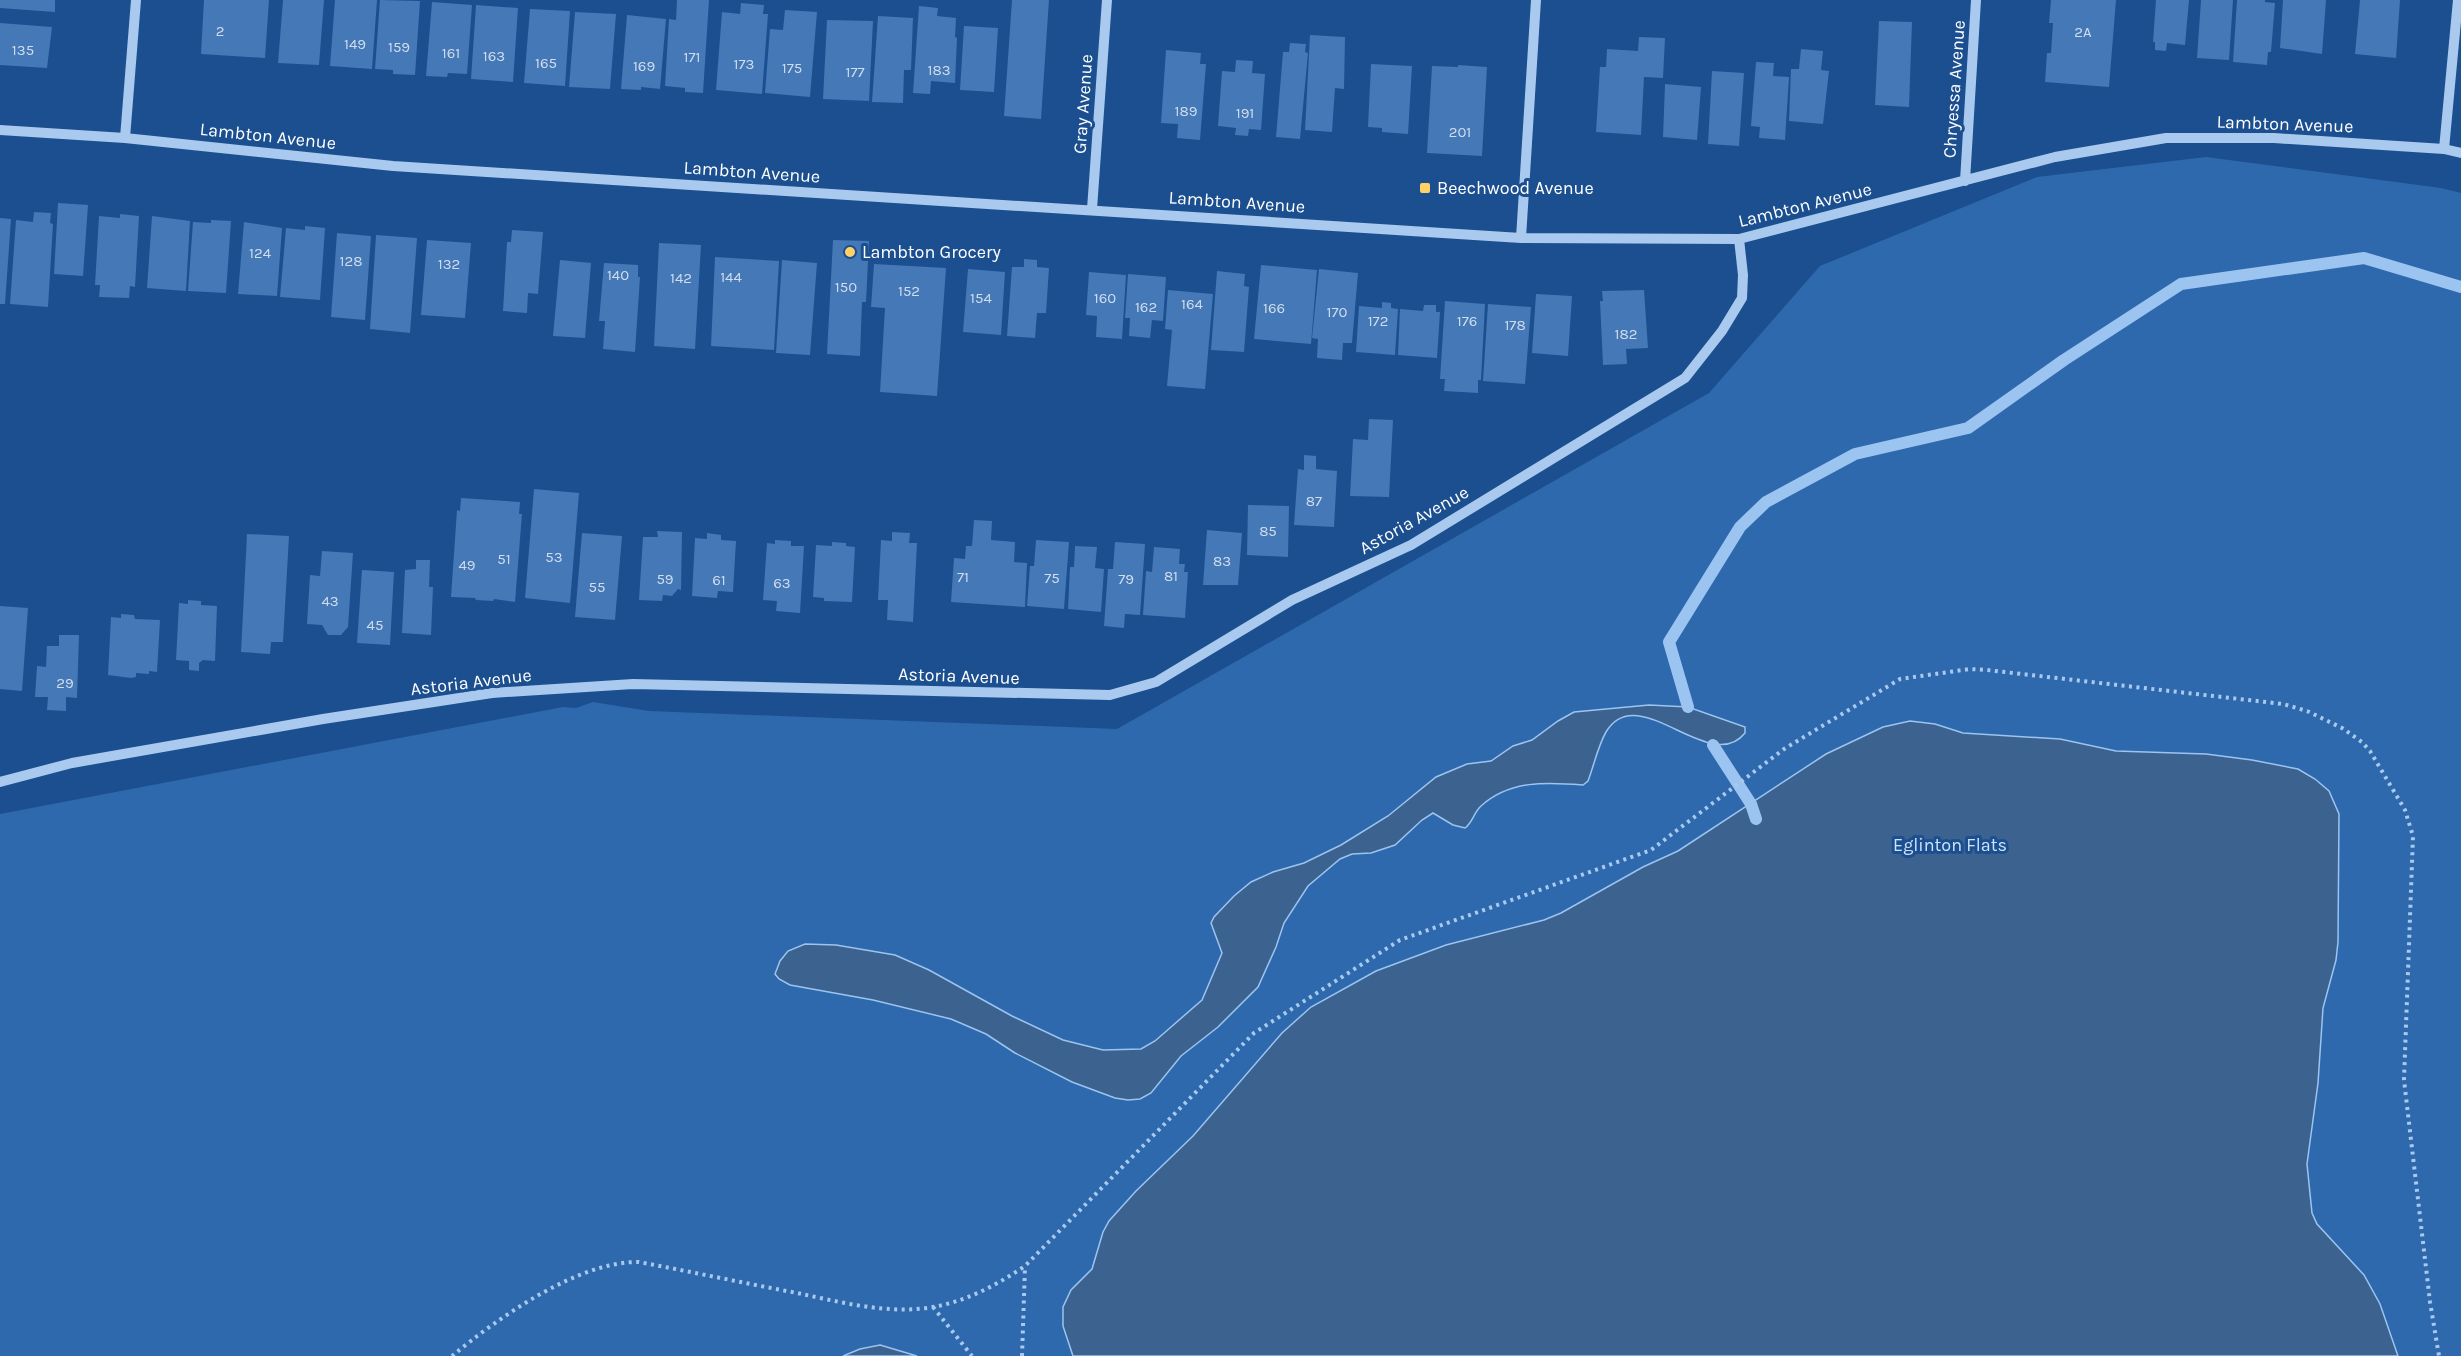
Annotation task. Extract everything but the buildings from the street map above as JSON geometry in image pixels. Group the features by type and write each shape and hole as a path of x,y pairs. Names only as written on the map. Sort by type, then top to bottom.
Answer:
{"street":[{"path":"125,138 136,0"},
{"name":"Gray Avenue","path":"1092,209 1107,0"},
{"path":"1521,238 1536,0"},
{"name":"Chryessa Avenue","path":"1965,181 1976,0"},
{"path":"2445,149 2458,0"},
{"name":"Lambton Avenue","path":"0,130 125,138 393,166 1521,238 1739,239 2055,157 2166,138 2274,138 2445,149 2461,153"},
{"name":"Astoria Avenue","path":"0,782 72,763 323,719 492,693 633,684 1110,695 1155,681 1292,600 1411,545 1685,378 1722,331 1742,298 1743,275 1739,239"}],"path":[{"path":"452,1356 495,1323 536,1297 603,1266 621,1262 639,1262 840,1302 900,1308 933,1307 978,1294 996,1286 1025,1266 1254,1033 1400,940 1652,850 1784,749 1900,679 1970,669 2283,704 2307,711 2342,728 2362,742 2370,751 2405,810 2413,836 2404,1080 2430,1302 2439,1356"},
{"path":"1022,1356 1025,1266"},
{"path":"933,1307 972,1356"}],"green space":[{"name":"Eglinton Flats","path":"2206,157 2441,188 2461,193 2461,1356 0,1356 0,814 563,707 576,708 593,702 649,711 1117,729 1709,393 1820,266 2037,177"}],"shaded area":[{"path":"1649,705 1688,707 1745,727 1745,733 1730,743 1713,744 1655,720 1636,716 1620,718 1606,732 1588,781 1583,785 1542,783 1516,787 1504,791 1481,806 1465,828 1453,825 1433,813 1395,845 1371,853 1352,854 1340,859 1308,886 1284,923 1258,987 1218,1027 1181,1056 1151,1093 1140,1099 1115,1098 1072,1082 1015,1053 986,1034 951,1019 873,1000 790,985 775,974 780,961 788,951 805,944 836,945 895,955 929,970 1012,1016 1063,1040 1103,1050 1141,1049 1155,1041 1202,1000 1222,953 1211,923 1234,896 1251,882 1273,872 1304,863 1341,845 1388,816 1436,777 1467,764 1491,761 1513,746 1532,740 1574,712"},
{"path":"1910,721 1935,724 1963,733 2060,739 2116,751 2206,754 2252,760 2298,769 2329,791 2339,814 2338,942 2336,960 2323,1008 2318,1083 2307,1164 2312,1213 2317,1224 2364,1275 2380,1304 2398,1356 1073,1356 1063,1326 1063,1307 1071,1290 1092,1269 1103,1232 1109,1221 1136,1191 1193,1136 1282,1033 1311,1007 1376,971 1446,945 1544,920 1561,913 1643,867 1678,851 1826,754 1883,727"},
{"path":"880,1345 917,1356 843,1356 860,1349"}],"waterway":[{"path":"1688,707 1669,642 1740,527 1766,502 1855,454 1968,428 2064,360 2181,284 2364,258 2461,287"},
{"path":"1713,745 1751,804 1756,819"}],"place":[{"name":"Beechwood Avenue","path":"1425,188"},
{"name":"Lambton Grocery","path":"850,252"}]}
